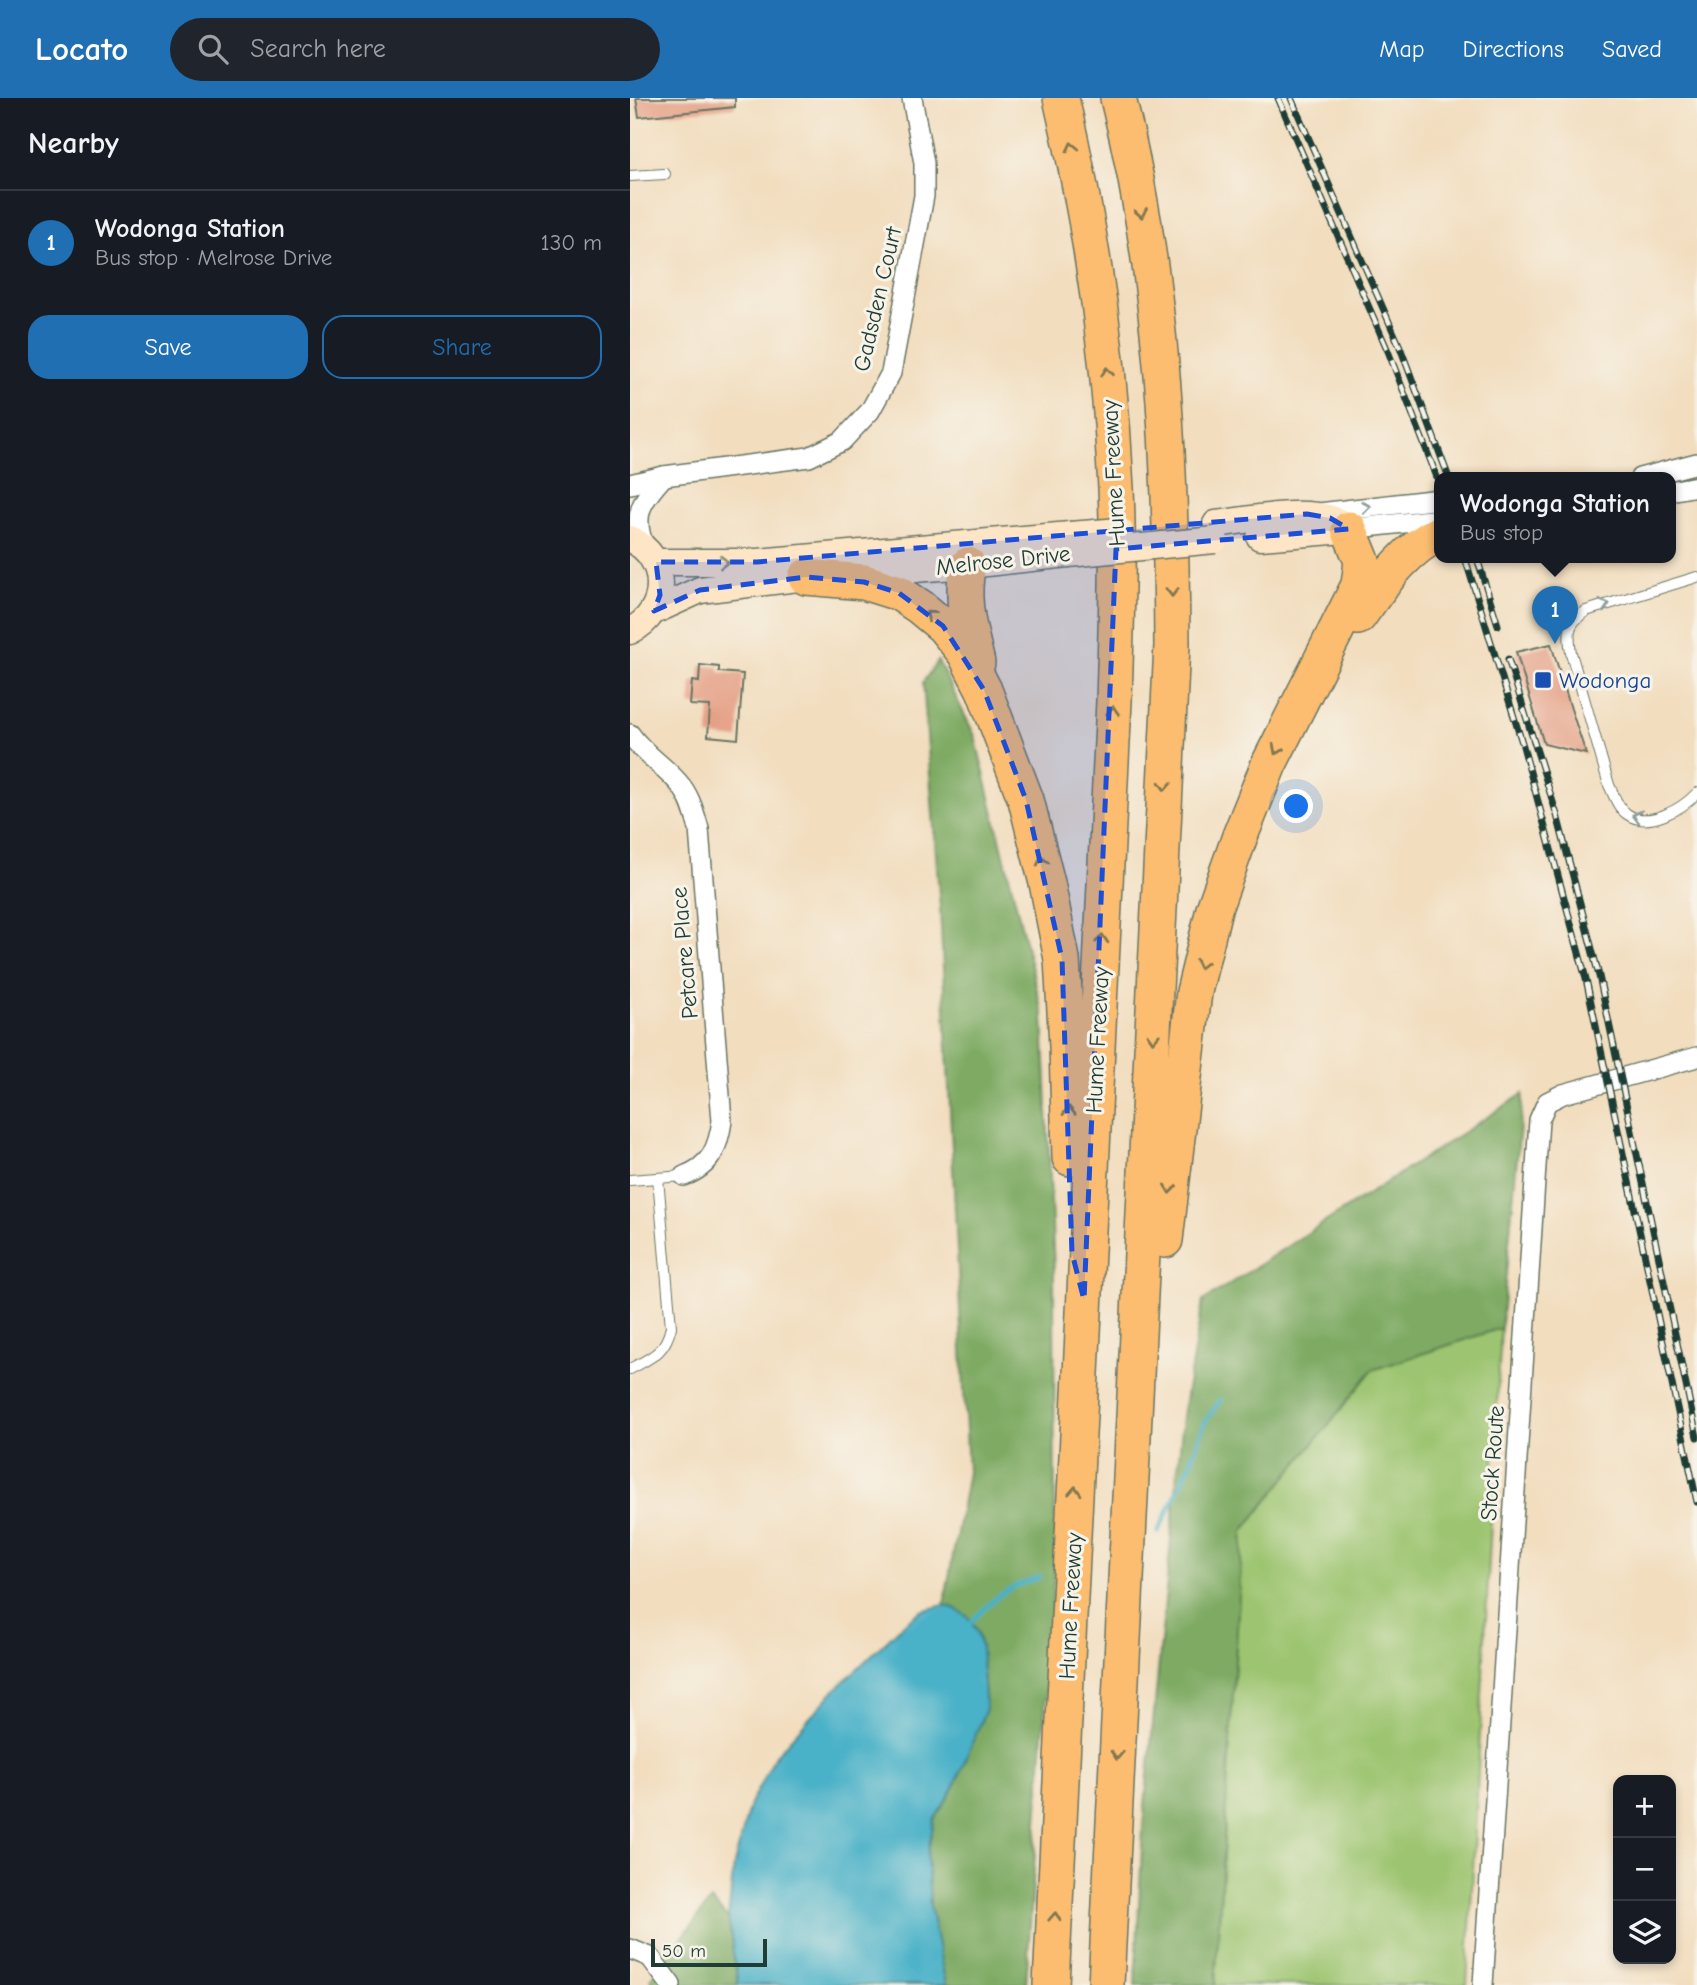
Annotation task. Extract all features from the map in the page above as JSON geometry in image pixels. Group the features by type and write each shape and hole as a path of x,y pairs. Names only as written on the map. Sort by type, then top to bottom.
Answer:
{"highway":[{"name":"Hume Freeway","path":"1051,1985 1114,701 1117,588 1116,489 1110,402 1096,275 1061,98"},
{"path":"1106,1985 1172,645 1168,467 1158,324 1142,219 1118,98"},
{"path":"1120,1687 1169,1193 1194,992 1214,909 1269,764 1361,580 1361,557 1349,529"},
{"path":"1308,690 1388,576 1434,531"},
{"path":"968,565 963,587 966,618 984,690"},
{"path":"806,577 864,582 899,593 943,626 965,653 984,690 1026,800 1048,884 1062,959 1072,1253 1084,1300"}],"main road":[{"name":"Melrose Drive","path":"1216,532 1307,514"},
{"path":"1307,514 1330,518 1349,529"},
{"name":"Melrose Drive","path":"631,633 654,611 700,590 806,577 968,565 1069,544 1216,532 1349,529"},
{"name":"Melrose Drive","path":"644,550 757,562 1001,541 1069,544"},
{"path":"968,565 980,551 1001,541"},
{"path":"644,550 661,578 660,595 654,611"}],"street":[{"name":"Gadsden Court","path":"630,484 664,476 809,457 842,441 870,411 891,373 924,196 924,163 912,98"},
{"path":"1663,472 1697,463"},
{"path":"644,550 639,514 649,492 664,476"},
{"path":"1676,490 1697,486"},
{"name":"Melrose Drive","path":"1307,514 1433,499"},
{"name":"Melrose Drive","path":"1349,529 1434,527"},
{"name":"Petcare Place","path":"630,734 682,787 693,808 699,829 722,1121 719,1143 709,1162 696,1172 684,1176"},
{"name":"Stock Route","path":"1483,1985 1539,1120 1547,1102 1563,1094 1697,1057"},
{"path":"630,1949 650,1957 671,1985"}],"lane":[{"path":"630,176 665,174"},
{"path":"1697,577 1586,611 1573,621 1569,634 1571,653 1609,785 1619,805 1634,817 1651,820 1682,806 1697,793"},
{"path":"630,1181 684,1176"},
{"path":"630,1369 658,1354 668,1340 671,1327 658,1178"}],"highlighted area":[{"path":"1307,514 1330,518 1349,529 1116,549 1084,1300 1072,1253 1062,959 1026,800 984,690 943,626 899,593 864,582 806,577 700,590 654,611 660,595 656,562 757,562"}],"green space":[{"path":"938,661 975,736 1043,1015 1054,1270 1055,1560 1026,1985 946,1985 930,1906 927,1856 934,1820 954,1788 986,1708 977,1631 968,1617 944,1605 968,1472 940,908 923,682"},
{"path":"1523,1094 1501,1328 1372,1370 1243,1531 1215,1985 1135,1985 1143,1825 1184,1407 1203,1301"},
{"path":"1501,1328 1467,1985 1215,1985 1243,1531 1372,1370"},
{"path":"711,1900 728,1919 738,1985 653,1985 651,1978"}],"water":[{"path":"944,1605 968,1617 977,1631 986,1709 954,1788 934,1820 927,1856 930,1906 946,1985 738,1985 728,1917 734,1864 750,1804 776,1755 833,1692 906,1622 921,1611"}],"building":[{"path":"636,98 735,98 735,107 639,117"},
{"name":"Wodonga","path":"1551,644 1586,754 1544,744 1516,652"},
{"path":"700,665 719,667 719,672 743,674 738,739 708,736 710,706 690,705 692,681 699,682"}],"waterway":[{"path":"1158,1532 1189,1467 1205,1422 1221,1399"},
{"path":"971,1622 1002,1594 1040,1577"}],"railway":[{"path":"1278,98 1388,351 1435,472"},
{"path":"1291,98 1400,347 1447,472"},
{"path":"1467,563 1523,746 1586,979 1697,1502"},
{"path":"1479,563 1498,625"},
{"path":"1508,659 1557,815 1599,976 1697,1437"}],"place":[{"name":"Wodonga Station","path":"1555,644"},
{"name":"Wodonga","path":"1543,680"}]}
